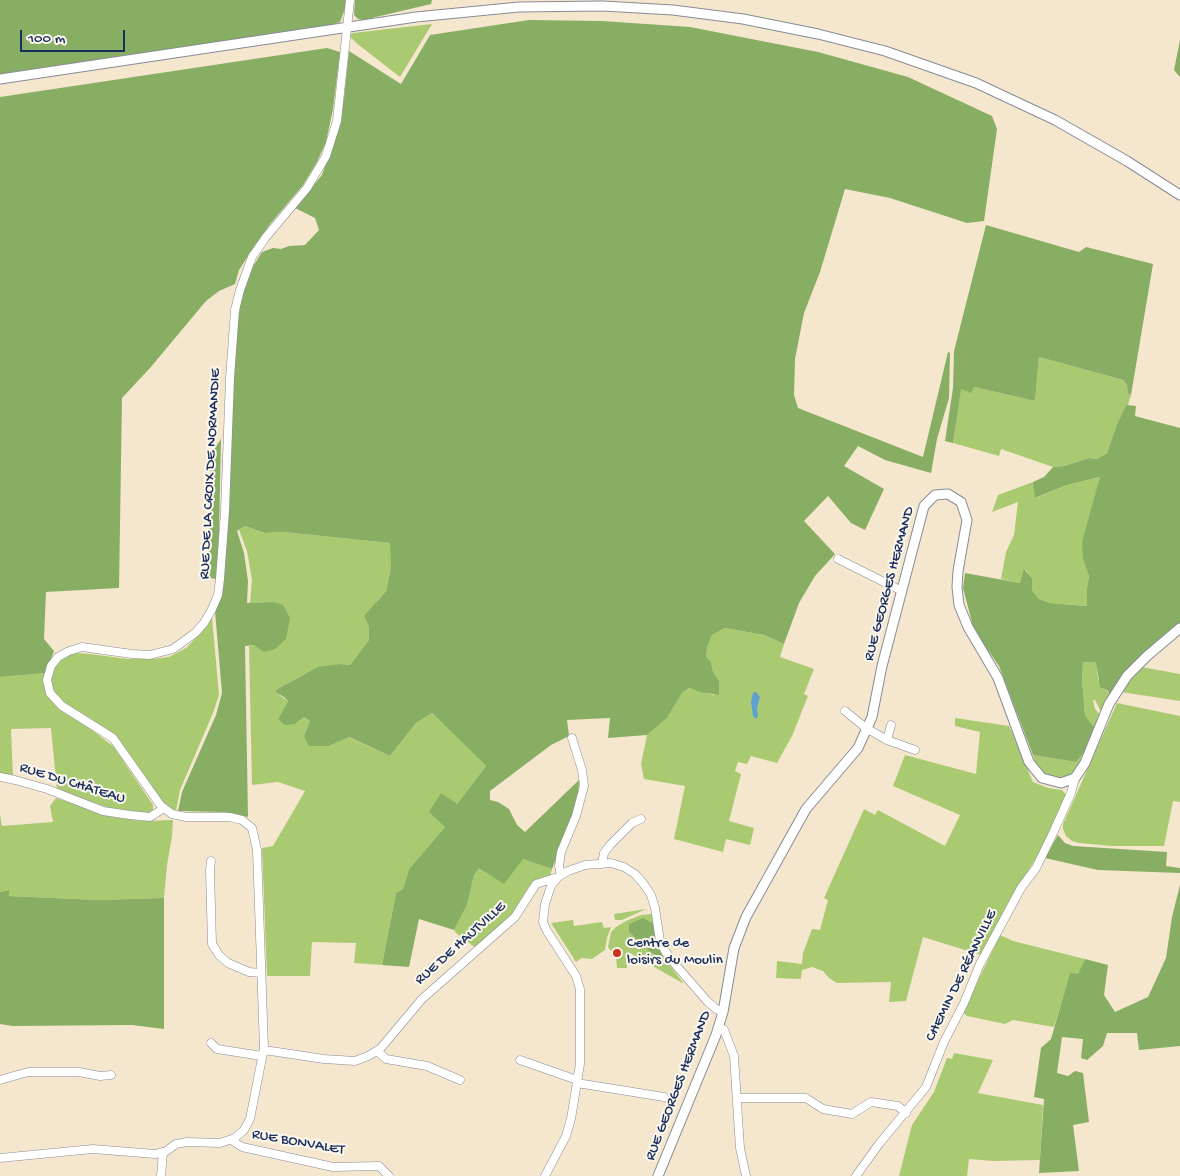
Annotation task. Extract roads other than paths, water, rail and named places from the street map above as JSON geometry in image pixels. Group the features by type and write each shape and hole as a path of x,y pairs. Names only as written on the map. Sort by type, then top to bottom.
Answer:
{"street":[{"name":"RUE DE LA CROIX DE NORMANDIE","path":"231,1140 244,1130 250,1119 263,1053 257,850 252,828 242,820 230,817 186,818 172,814 154,798 113,738 62,706 50,693 47,680 51,666 58,657 69,650 82,647 150,655 173,649 195,633 204,623 212,609 218,595 220,579 235,310 252,257 266,237 307,188 326,156 337,121 350,0"},
{"path":"0,79 416,17 519,7 603,6 673,10 743,19 818,34 885,51 976,84 1055,120 1127,161 1180,195"},
{"name":"RUE GEORGES HERMAND","path":"658,1176 719,1027 734,948 746,918 806,809 858,748 872,717 882,666 924,506 934,495 948,494 961,502 967,520 956,587 959,605 968,627 998,678 1029,762 1042,778 1060,783 1075,778"},
{"path":"838,559 902,591"},
{"path":"1075,778 1085,763 1109,704 1127,676 1180,628"},
{"path":"845,711 866,728 887,740 915,750"},
{"path":"887,740 891,725"},
{"path":"545,1176 566,1136 580,1064 580,989 576,976 546,931 543,922 544,904 551,886 559,876 561,852 576,816 584,786 582,770 572,738"},
{"name":"RUE DU CHÂTEAU","path":"0,778 47,789 103,810 130,815 150,817 164,808"},
{"name":"CHEMIN DE RÉANVILLE","path":"856,1176 879,1144 926,1087 944,1042 964,1003 980,964 1021,888 1036,868 1071,793 1075,778"},
{"path":"602,864 604,853 610,844 632,823 642,819"},
{"path":"211,861 212,944 219,955 228,963 249,972 261,973"},
{"name":"RUE DE HAUTVILLE","path":"210,1043 216,1050 292,1053 316,1058 355,1061 377,1051 422,999 515,918 536,884 585,865 611,863 624,867 635,874 643,884 651,895 660,941 665,951 707,1001 723,1012"},
{"path":"719,1027 724,1030 734,1056 740,1148 746,1176"},
{"path":"377,1051 386,1059 427,1066 460,1080"},
{"path":"520,1060 577,1081 664,1097"},
{"path":"0,1080 28,1072 79,1072 100,1076 111,1075"},
{"path":"736,1098 806,1098 824,1109 852,1114 871,1102 898,1106 906,1113"},
{"path":"0,1158 93,1149 155,1154 164,1152 176,1144 187,1142 220,1143 231,1140"},
{"name":"RUE BONVALET","path":"231,1140 242,1147 333,1167 379,1166 389,1176"},
{"path":"161,1176 164,1152"}],"water":[{"path":"756,692 760,697 756,719 753,716 751,702 753,693"}],"place":[{"name":"Centre de loisirs du Moulin","path":"617,953"}]}
